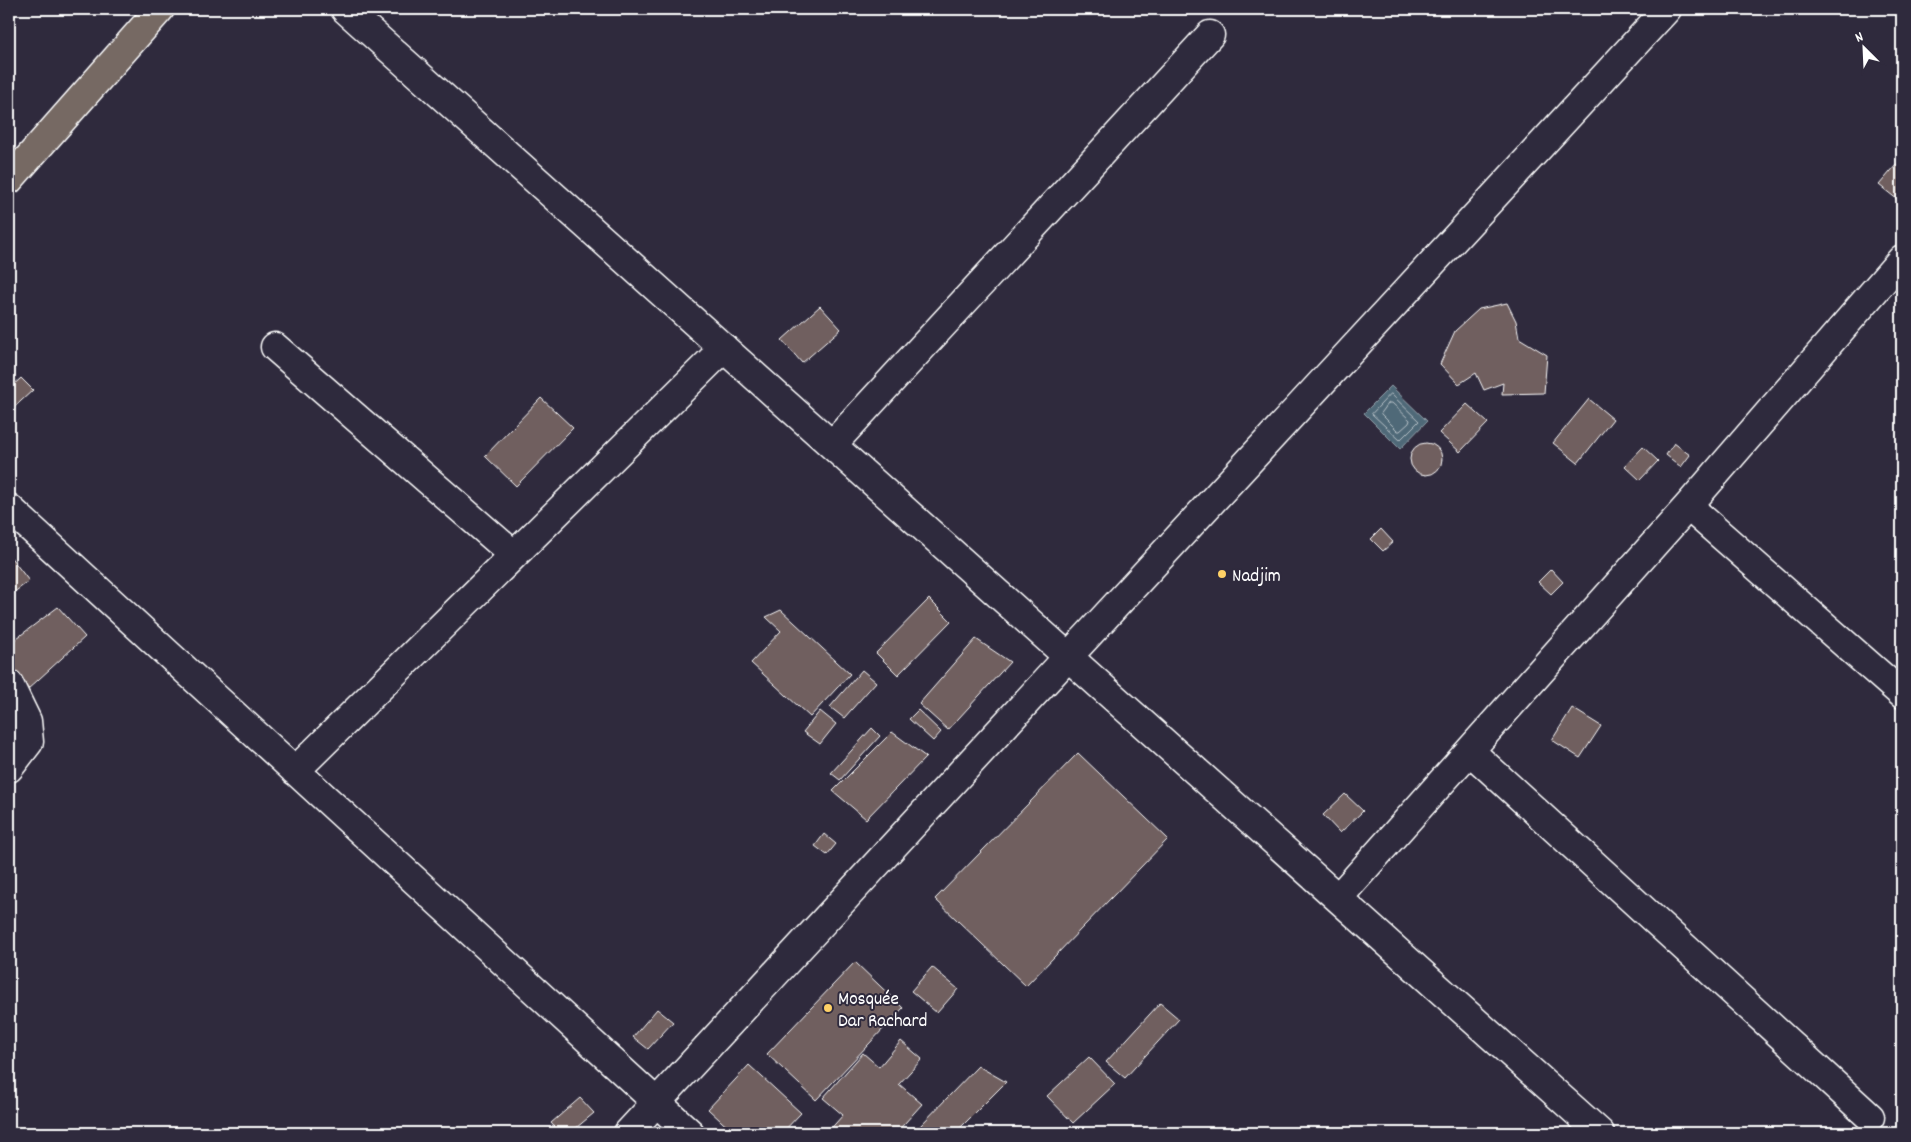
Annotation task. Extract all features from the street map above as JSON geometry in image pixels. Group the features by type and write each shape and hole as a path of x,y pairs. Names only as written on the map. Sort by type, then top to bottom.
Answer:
{"main road":[{"path":"9,180 160,9"}],"street":[{"path":"346,9 1600,1133"},
{"path":"628,1133 1668,9"},
{"path":"832,444 1210,35"},
{"path":"1338,898 1688,506 1902,259"},
{"path":"275,347 514,555"},
{"path":"294,771 724,348"},
{"path":"1688,506 1902,694"},
{"path":"9,508 690,1133"},
{"path":"9,684 27,721 28,742 9,768"},
{"path":"1470,751 1870,1117"}],"water":[{"path":"1391,386 1427,421 1400,449 1364,413"}],"building":[{"path":"1902,158 1902,195 1898,200 1879,185"},
{"path":"1507,303 1516,321 1519,338 1547,355 1544,393 1502,394 1503,383 1484,390 1476,373 1459,384 1440,364 1455,331 1479,309"},
{"path":"820,306 841,329 802,363 782,340"},
{"path":"21,378 33,390 9,412 9,389"},
{"path":"541,398 573,428 516,486 485,456"},
{"path":"1589,399 1613,419 1578,463 1553,443"},
{"path":"1467,404 1488,423 1460,452 1439,433"},
{"path":"1426,443 1432,444 1437,448 1441,453 1441,465 1437,470 1432,474 1426,475 1420,474 1415,470 1411,465 1410,459 1411,453 1415,448 1420,444"},
{"path":"1674,443 1690,455 1681,467 1666,455"},
{"path":"1643,447 1658,461 1640,480 1625,466"},
{"path":"1381,529 1393,542 1383,551 1371,539"},
{"path":"9,555 29,581 9,596"},
{"path":"1551,569 1563,582 1551,594 1538,582"},
{"path":"929,599 951,621 898,675 876,653"},
{"path":"58,607 85,637 27,690 9,669 9,644"},
{"path":"781,610 850,674 810,717 751,663 781,631 766,617"},
{"path":"976,639 1010,662 948,730 919,704"},
{"path":"862,670 876,682 844,718 830,707"},
{"path":"1572,708 1601,726 1580,758 1552,740"},
{"path":"918,710 941,732 933,741 909,719"},
{"path":"820,711 836,724 820,744 803,732"},
{"path":"872,728 880,736 840,780 831,773"},
{"path":"892,732 926,757 866,819 833,791"},
{"path":"1078,753 1168,839 1026,986 935,899"},
{"path":"1345,794 1363,811 1340,833 1323,815"},
{"path":"824,834 836,844 827,855 815,846"},
{"path":"855,962 903,1008 816,1100 767,1054"},
{"path":"932,967 958,989 937,1013 911,991"},
{"path":"1160,1003 1179,1019 1125,1078 1106,1062"},
{"path":"657,1009 673,1022 648,1049 633,1037"},
{"path":"901,1041 922,1059 899,1084 922,1104 896,1133 827,1133 843,1115 823,1098 863,1053 879,1067"},
{"path":"1089,1057 1115,1084 1073,1123 1047,1096"},
{"path":"749,1065 801,1113 782,1133 734,1133 708,1109"},
{"path":"978,1066 1006,1082 955,1133 928,1133 920,1126"},
{"path":"580,1098 594,1113 570,1133 560,1133 551,1123"}],"place":[{"name":"Nadjim","path":"1222,574"},
{"name":"Mosquée Dar Rachard","path":"828,1008"}]}
